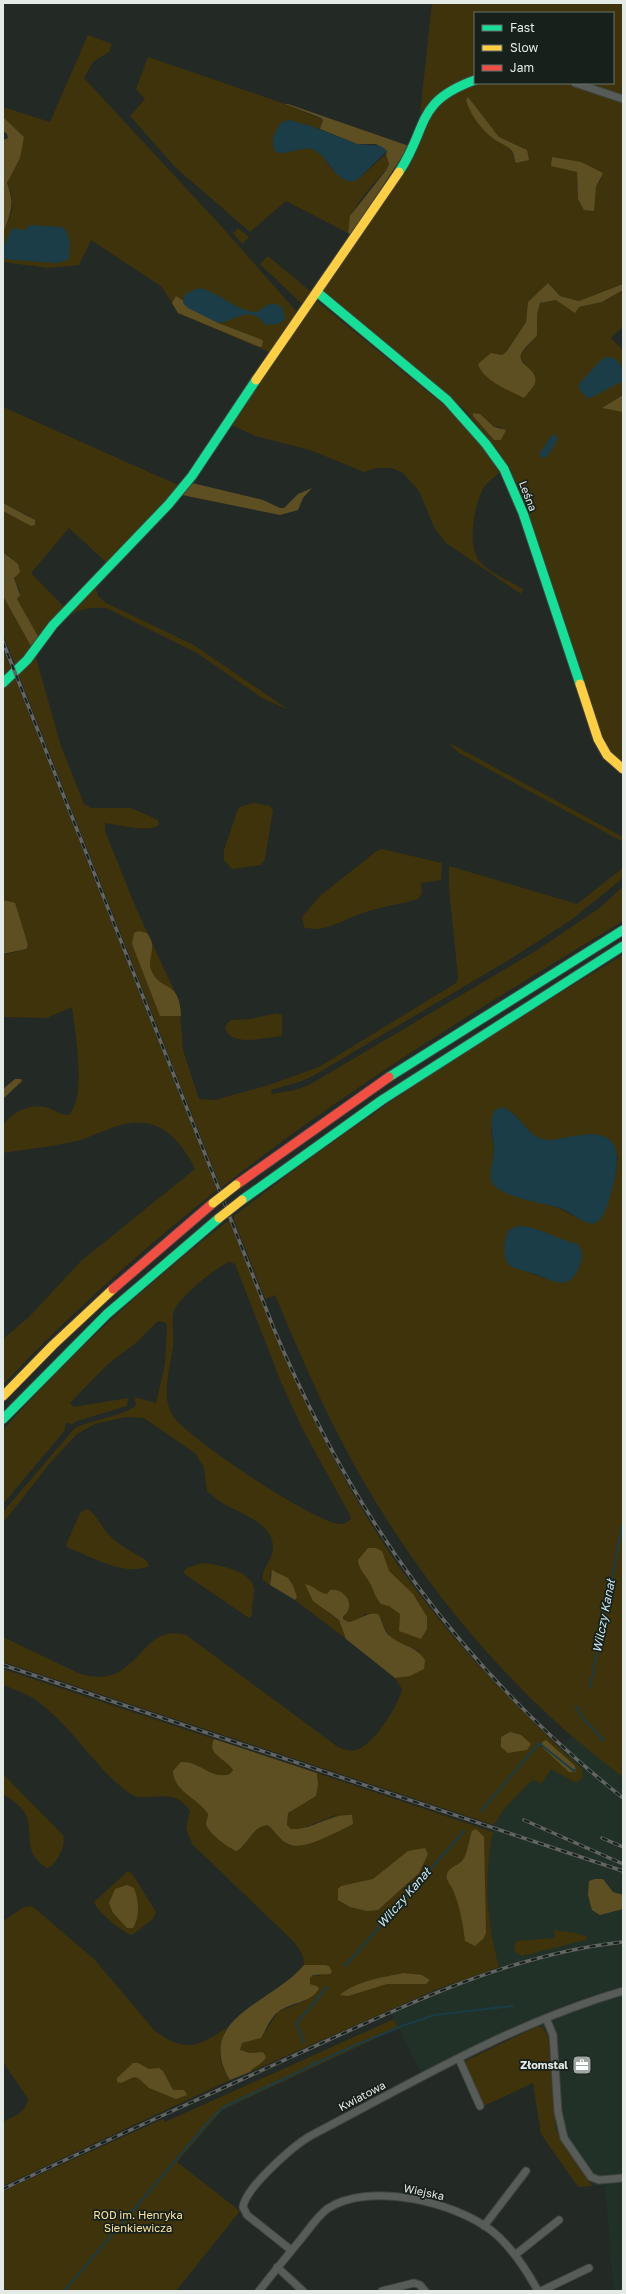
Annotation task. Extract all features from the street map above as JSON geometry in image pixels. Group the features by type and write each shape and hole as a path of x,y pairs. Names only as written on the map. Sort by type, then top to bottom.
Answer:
{"main road":[{"path":"3,684 27,660 53,625 181,491 407,158 425,112 442,94 474,80"},
{"name":"Leśna","path":"317,292 447,400 476,433 504,469 523,513 598,739 607,755 623,768"},
{"path":"3,1396 52,1345 107,1293 236,1185 395,1073 623,930"},
{"path":"3,1419 84,1335 140,1283 242,1200 400,1086 623,946"}],"street":[{"path":"578,84 623,99"},
{"name":"Kwiatowa","path":"291,2250 247,2215 244,2210 244,2201 271,2168 290,2150 312,2135 459,2059 577,2004 623,1991"},
{"path":"546,2018 553,2035 558,2112 564,2138 591,2177 599,2180 623,2178"},
{"path":"459,2059 480,2106"},
{"path":"484,2226 526,2171"},
{"name":"Wiejska","path":"291,2250 327,2209 342,2202 360,2198 388,2197 422,2201 460,2213 484,2226 515,2255 538,2291"},
{"path":"515,2255 559,2220"},
{"path":"259,2291 291,2250"},
{"path":"277,2267 303,2291"},
{"path":"541,2291 589,2268"},
{"path":"382,2291 414,2283 420,2285 425,2291"}],"shaded area":[{"path":"468,97 499,137 527,150 529,160 516,163 513,153 507,146 485,132 470,111 466,100"},
{"path":"285,104 409,146 351,234 348,233 350,216 387,169 389,164 386,154 387,151 376,144 357,144 320,129 323,120 321,118"},
{"path":"3,117 24,137 20,158 7,183 11,197 11,208 3,233 3,140 8,138 7,134 3,131"},
{"path":"552,157 581,162 603,173 596,187 594,211 584,210 578,199 577,172 551,166"},
{"path":"548,283 560,296 579,301 623,284 623,290 602,302 579,307 575,313 556,300 540,303 537,314 537,335 521,354 522,361 534,374 535,378 534,385 524,398 505,389 485,376 478,364 491,353 502,355 507,351 526,322 528,302"},
{"path":"176,296 218,323 260,339 263,341 262,346 260,347 178,313 172,303"},
{"path":"623,395 623,412 602,408"},
{"path":"473,413 480,414 494,427 506,430 501,440 494,440 473,416"},
{"path":"192,483 263,500 280,508 284,508 298,494 312,488 303,498 298,510 280,515 182,495"},
{"path":"3,503 35,520 35,525 31,526 3,511"},
{"path":"3,552 18,564 20,572 14,578 20,595 17,599 39,638 32,648 3,596"},
{"path":"3,900 15,903 28,945 26,949 3,954"},
{"path":"139,931 147,933 150,938 152,943 150,965 152,972 156,978 174,992 180,1005 181,1016 160,1016 132,944 134,933"},
{"path":"15,1079 21,1079 22,1081 3,1099 3,1089"},
{"path":"368,1548 376,1548 382,1551 389,1571 413,1594 427,1617 427,1629 421,1639 399,1631 400,1614 389,1606 381,1604 375,1595 371,1585 361,1570 358,1560"},
{"path":"272,1570 288,1578 293,1585 297,1597 295,1600 270,1585"},
{"path":"305,1584 327,1594 330,1590 335,1590 344,1595 347,1598 349,1607 343,1616 343,1619 348,1622 369,1614 378,1614 384,1629 388,1634 395,1640 417,1651 421,1655 425,1660 424,1669 410,1676 395,1678 346,1639 339,1620 313,1601"},
{"path":"510,1732 521,1735 531,1744 527,1750 508,1753 501,1747 501,1737"},
{"path":"572,1736 623,1777 623,1986 567,2004 421,2073 390,2011 435,1990 499,1967 490,1930 486,1875 488,1854 494,1825 504,1809 531,1781 551,1769 576,1783 582,1769 560,1749"},
{"path":"214,1739 317,1773 318,1784 316,1796 288,1813 287,1825 291,1829 307,1827 343,1815 352,1815 353,1824 320,1840 294,1846 285,1842 267,1825 262,1826 254,1832 237,1851 229,1847 219,1840 207,1827 206,1824 208,1814 204,1808 177,1784 173,1771 181,1762 188,1762 217,1775 230,1774 233,1770 215,1753 213,1749 212,1744"},
{"path":"546,1740 575,1766 576,1772 569,1772 543,1748 542,1742"},
{"path":"476,1829 484,1837 486,1933 483,1939 475,1946 465,1941 459,1909 453,1890 447,1880 447,1876 448,1871 460,1863 464,1858 472,1831"},
{"path":"425,1848 428,1854 419,1873 378,1910 367,1911 350,1907 338,1900 338,1889 341,1886 373,1879 408,1851"},
{"path":"603,1879 613,1892 623,1895 623,1909 600,1915 592,1910 588,1895 589,1881"},
{"path":"127,1885 134,1888 138,1903 137,1919 133,1928 127,1928 113,1913 109,1903 115,1889"},
{"path":"304,1965 329,1966 332,1972 330,1974 313,1975 310,1978 310,1984 317,1986 319,1989 315,1994 310,1998 288,2006 278,2012 270,2021 261,2038 242,2043 240,2050 250,2053 263,2052 266,2057 263,2062 250,2072 230,2080 221,2059 222,2041 229,2026 257,2002 290,1978"},
{"path":"404,1973 422,1975 430,1980 426,1984 387,1984 348,1996 340,1995 362,1983"},
{"path":"623,1995 623,2291 614,2291 605,2185 592,2186 556,2130 548,2035 543,2028 538,2026 578,2009"},
{"path":"133,2063 138,2063 149,2069 159,2068 163,2071 173,2090 184,2090 187,2095 176,2099 149,2088 138,2078 134,2077 121,2083 117,2082 117,2078"}],"green space":[{"path":"432,3 623,3 623,96 587,84 614,84 614,12 474,12 474,76 436,95 420,114"},
{"path":"88,35 112,44 109,52 93,62 84,78 222,227 296,311 296,315 269,352 178,313 162,287 91,240 79,265 48,268 3,262 3,233 12,211 11,192 7,183 24,137 3,117 3,107 50,122"},
{"path":"148,57 285,104 323,120 320,129 289,120 274,137 273,146 275,151 300,148 315,150 336,173 357,180 386,154 389,164 387,169 356,206 349,224 348,233 286,201 250,232 175,167 130,116 145,99 136,89"},
{"path":"474,83 569,84 623,101 623,284 579,301 560,296 548,283 528,302 526,322 507,351 502,355 491,353 527,365 520,359 521,354 537,335 537,309 541,303 556,300 579,307 602,302 623,290 623,326 611,338 623,350 623,395 603,408 623,412 623,765 603,744 529,516 510,468 465,410 322,292 432,109 441,99","holes":["468,98 499,137 527,150 514,157 509,147 502,144","577,172 601,179 596,187 594,199 578,199","480,414 494,427 501,427 494,440"]},
{"path":"238,228 249,237 242,244 233,233"},
{"path":"268,256 311,292 304,303 301,303 260,264"},
{"path":"318,302 451,411 486,452 500,472 486,485 480,496 474,516 474,548 476,556 485,567 523,589 521,594 446,543 435,529 419,491 403,473 392,468 376,468 364,472 310,450 255,436 230,424 313,304"},
{"path":"3,407 180,486 109,565 69,528 31,573 66,609 39,638 17,599 20,590 15,581 12,558 3,552 3,511 31,526 29,516 3,503"},
{"path":"95,585 98,596 106,603 194,645 289,710 262,698 197,653 106,608 90,608 75,612 62,623"},
{"path":"3,596 32,648 16,667 3,635"},
{"path":"62,623 46,642 52,633"},
{"path":"46,642 36,658 61,746 84,804 91,808 131,808 158,820 159,825 148,828 133,828 105,823 105,831 136,908 179,1001 183,1050 199,1099 215,1100 269,1085 319,1067 456,983 458,978 449,888 449,866 577,904 623,868 623,878 571,920 512,958 313,1076 302,1081 271,1090 272,1094 295,1090 309,1085 539,949 601,907 623,886 623,921 367,1081 269,1151 221,1188 18,673"},
{"path":"3,649 12,671 3,679"},
{"path":"14,676 217,1190 107,1283 54,1333 3,1385 3,1339 29,1317 81,1261 195,1169 178,1142 170,1135 153,1125 142,1123 124,1124 83,1139 67,1143 3,1153 3,1125 11,1116 27,1108 39,1106 69,1115 74,1106 79,1080 72,1007 47,1018 3,1017 3,955 26,949 5,900 3,900 3,687"},
{"path":"448,742 623,837 623,842 459,753"},
{"path":"254,803 270,806 273,810 265,859 261,865 232,869 224,860 224,850 238,809 242,806"},
{"path":"382,849 442,863 441,880 421,883 422,893 418,899 361,913 320,929 304,927 302,917 321,895 378,850"},
{"path":"623,955 623,1777 581,1744 540,1707 501,1668 430,1583 398,1537 369,1491 343,1444 275,1295 265,1299 233,1217 327,1146 473,1047","holes":["502,1107 514,1114 532,1133 542,1139 557,1140 590,1134 609,1139 618,1157 615,1177 604,1211 579,1219 561,1209 503,1191 491,1181 494,1150 491,1130","517,1226 532,1228 570,1243 546,1279 508,1264 505,1248 508,1231"]},
{"path":"277,1013 282,1015 282,1036 240,1040 228,1033 225,1026 231,1020 251,1019"},
{"path":"229,1220 303,1397 347,1483 371,1524 418,1593 462,1646 508,1697 582,1769 583,1777 576,1783 551,1769 541,1784 534,1780 531,1781 504,1809 494,1825 3,1662 3,1637 78,1673 98,1677 114,1674 127,1667 147,1646 158,1638 170,1633 186,1635 338,1747 354,1751 363,1747 370,1741 384,1724 396,1705 402,1689 395,1678 398,1676 405,1677 419,1651 395,1640 387,1632 381,1619 366,1614 355,1621 348,1622 343,1619 343,1616 327,1594 320,1593 309,1585 328,1613 339,1620 346,1639 295,1600 297,1597 294,1586 289,1579 276,1571 270,1574 270,1585 263,1580 263,1572 271,1557 273,1549 272,1540 263,1526 248,1516 222,1503 207,1491 204,1468 196,1454 144,1418 126,1417 95,1424 77,1434 50,1463 3,1523 3,1512 74,1429 133,1408 136,1404 134,1397 156,1403 165,1364 167,1325 164,1322 158,1321 137,1342 108,1364 70,1403 74,1407 128,1398 127,1406 77,1421 72,1424 67,1423 65,1425 65,1430 3,1504 3,1430 83,1346 140,1294","holes":["230,1262 235,1264 281,1382 302,1428 350,1515 351,1519 346,1523 340,1524 326,1520 305,1510 252,1478 225,1460 183,1427 173,1416 169,1408 167,1400 167,1381 173,1345 174,1311 183,1298 208,1276"]},
{"path":"86,1509 95,1516 111,1537 125,1548 146,1560 149,1566 139,1569 118,1567 68,1548 66,1545 80,1513"},
{"path":"202,1563 225,1567 242,1573 248,1578 252,1583 254,1590 252,1616 249,1618 183,1573 187,1568"},
{"path":"3,1669 214,1739 212,1743 217,1756 230,1764 233,1770 230,1774 217,1775 198,1766 202,1805 208,1814 206,1824 208,1830 232,1850 244,1846 256,1830 267,1825 288,1845 296,1846 338,1814 301,1829 291,1829 287,1825 288,1813 310,1797 316,1788 317,1773 493,1832 487,1883 489,1916 499,1967 435,1990 250,2072 253,2067 265,2060 262,2052 250,2053 240,2050 242,2043 261,2038 278,2012 307,2000 317,1986 310,1984 309,1978 313,1975 320,1976 329,1966 304,1965 303,1956 295,1943 192,1844 186,1828 190,1811 183,1803 168,1796 144,1797 129,1793 116,1783 49,1710 36,1700 3,1685"},
{"path":"3,1774 63,1835 64,1843 52,1866 47,1868 35,1857 30,1845 29,1825 23,1810 3,1794"},
{"path":"128,1871 133,1875 156,1912 153,1919 132,1935 110,1921 100,1911 94,1902"},
{"path":"32,1906 94,1959 155,2031 165,2038 183,2045 191,2045 207,2040 226,2028 221,2043 220,2054 223,2066 230,2080 3,2186 3,2122 22,2111 27,2104 28,2099 3,2062 3,1921 24,1907"},
{"path":"554,1930 575,1933 588,1937 585,1940 522,1956 514,1951 516,1941 555,1938"},
{"name":"ROD im. Henryka Sienkiewicza","path":"394,2019 398,2028 222,2110 177,2162 240,2211 176,2291 3,2291 3,2191 163,2119 165,2122"},
{"path":"538,2026 543,2028 548,2035 556,2130 592,2186 578,2187 541,2134 533,2083 484,2106 463,2062"}],"water":[{"path":"289,120 311,126 357,144 381,146 387,151 357,180 350,181 338,175 325,159 314,150 304,149 284,153 275,151 273,139 275,132 282,122"},
{"path":"30,225 62,227 65,229 70,242 68,260 56,263 3,259 3,248 12,228 25,230"},
{"path":"198,288 214,293 234,305 249,311 257,312 267,305 276,304 283,309 285,319 279,324 266,325 259,318 253,315 243,315 218,323 188,308 183,303 184,295"},
{"path":"606,357 618,361 622,368 623,381 590,398 587,398 579,389 579,384 600,361"},
{"path":"552,435 557,436 557,441 547,457 542,458 539,454"},
{"path":"502,1107 513,1114 536,1136 545,1140 586,1134 598,1135 607,1138 613,1144 616,1152 617,1163 615,1176 606,1210 597,1222 593,1224 588,1223 560,1208 511,1195 494,1186 491,1180 494,1150 492,1121 494,1111"},
{"path":"517,1226 533,1228 563,1240 578,1244 582,1252 582,1259 572,1279 567,1282 555,1282 508,1264 504,1252 505,1240 508,1231"}],"waterway":[{"name":"Wilczy Kanał","path":"590,1688 623,1522"},
{"name":"Wilczy Kanał","path":"576,1706 584,1720 603,1739 601,1740"},
{"name":"Wilczy Kanał","path":"481,1811 539,1743 574,1771 575,1770"},
{"name":"Wilczy Kanał","path":"345,1966 464,1831"},
{"path":"304,2043 296,2024 327,1987"},
{"path":"64,2291 211,2119 224,2107 349,2048 402,2026 434,2015 513,2006"},
{"path":"313,2061 314,2065"}],"railway":[{"path":"3,642 274,1329 305,1398 340,1464 377,1527 418,1586 462,1643 511,1697 565,1749 623,1798"},
{"path":"3,1665 623,1871"},
{"path":"524,1820 623,1864"},
{"path":"602,1838 623,1847"},
{"path":"3,2189 371,2021 452,1986 494,1971 536,1959 579,1949 623,1942"}],"traffic: fast":[{"path":"399,172 408,156 425,117 432,107 442,97 455,88 474,80"},
{"path":"317,292 447,400 486,444 504,469 523,513 580,684"},
{"path":"3,683 27,660 53,625 168,505 192,476 256,380"},
{"path":"389,1077 623,930"},
{"path":"242,1200 382,1100 623,946"},
{"path":"3,1419 107,1314 219,1218"}],"traffic: slow":[{"path":"256,380 399,172"},
{"path":"580,684 598,739 607,755 623,769"},
{"path":"213,1203 236,1185"},
{"path":"219,1218 242,1200"},
{"path":"3,1396 53,1345 113,1289"}],"traffic: jam":[{"path":"236,1185 389,1077"},
{"path":"113,1289 213,1203"}],"place":[{"name":"Złomstal","path":"582,2065"}]}
